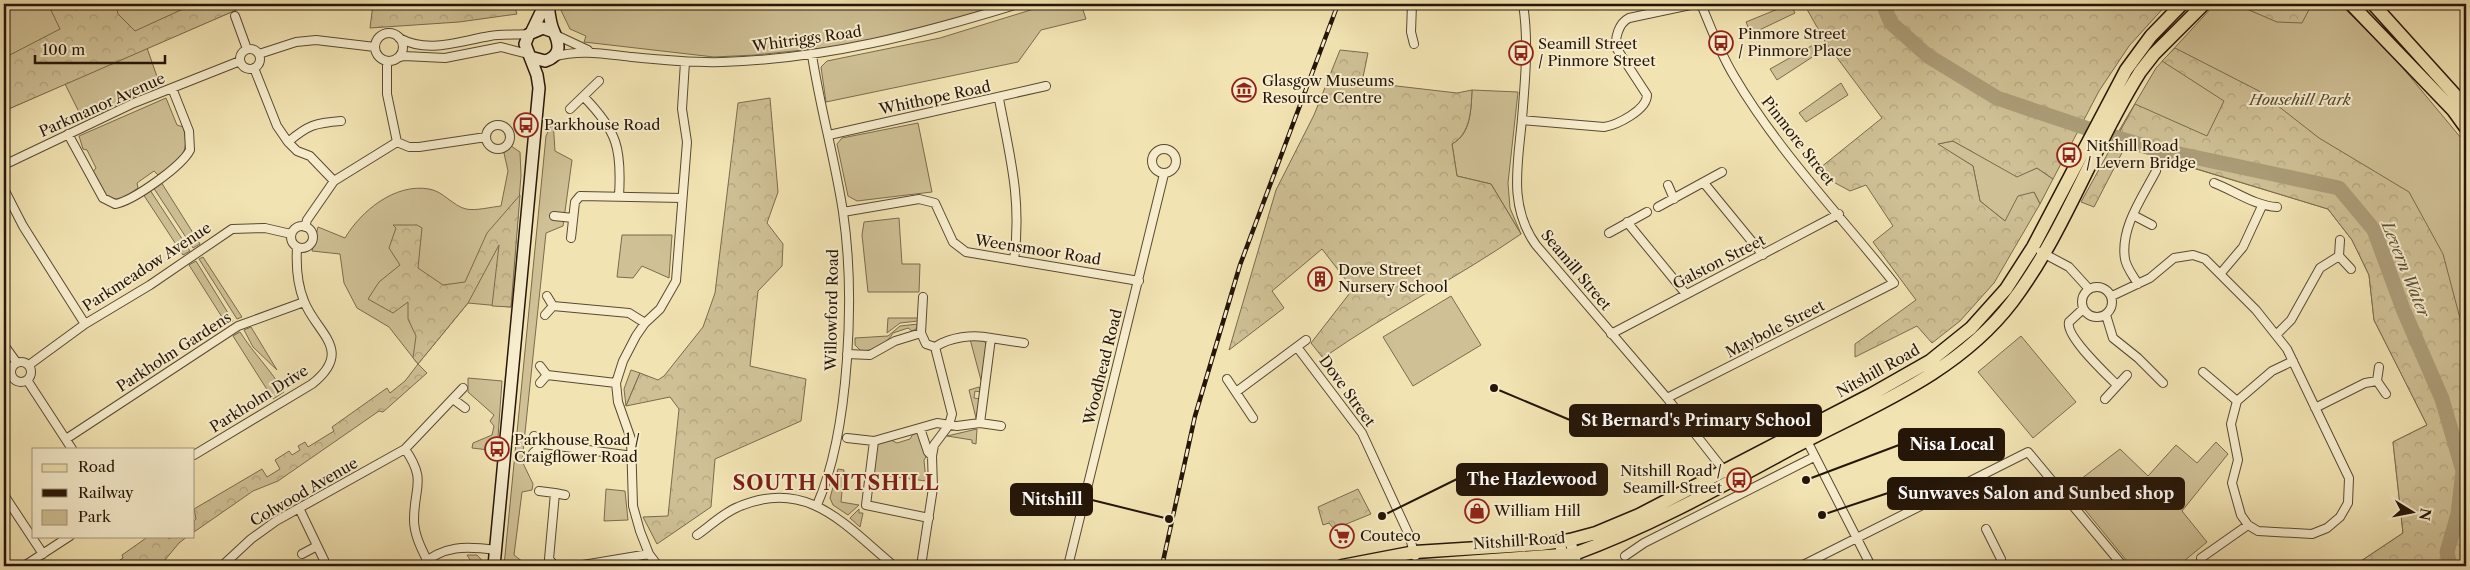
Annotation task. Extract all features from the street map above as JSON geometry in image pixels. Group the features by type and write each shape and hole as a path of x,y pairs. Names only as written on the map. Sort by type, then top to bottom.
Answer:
{"main road":[{"path":"494,566 539,88 537,75 525,44 530,32 538,24 546,4"},
{"path":"539,88 552,58 558,50 546,4"},
{"name":"Nitshill Road","path":"1342,566 1392,561 1569,560 1624,536 1728,476 1804,436 1909,388 1965,351 1983,335 2012,303 2114,89 2138,52 2182,4"},
{"name":"Nitshill Road","path":"2038,251 2126,96 2154,54 2204,4"},
{"path":"2351,4 2453,110 2466,128"},
{"path":"2373,4 2466,106"},
{"path":"2381,34 2391,23"},
{"path":"530,32 543,28 555,34"},
{"path":"529,56 540,62 552,58"},
{"path":"2114,89 2126,96"},
{"name":"Nitshill Road","path":"1414,561 1565,541 1596,533 1728,476"}],"street":[{"name":"Whitriggs Road","path":"552,58 571,52 595,52 684,62 766,60 812,55 907,37 1018,4"},
{"path":"1412,4 1414,44"},
{"name":"Seamill Street","path":"1523,4 1526,60 1516,190 1524,226 1536,246 1667,398 1728,476"},
{"path":"1522,120 1604,127 1615,124 1642,106 1647,95 1617,49 1616,41 1623,23 1630,18 1695,4"},
{"name":"Pinmore Street","path":"1701,4 1717,44 1746,96 1783,148 1894,283"},
{"path":"235,16 247,49"},
{"path":"529,56 501,47 453,57 404,56 388,61 378,56 375,47 378,39 386,34 411,44 440,46 530,32"},
{"name":"Whitriggs Road","path":"555,34 595,52"},
{"path":"397,58 402,47 399,38"},
{"path":"259,54 296,42 316,40 375,47"},
{"path":"247,49 256,50 259,54 258,64 254,68"},
{"path":"247,49 240,56 240,61 243,66 254,68"},
{"name":"Willowford Road","path":"812,55 843,212 849,265 847,354 831,466 817,504"},
{"name":"Parkmanor Avenue","path":"4,165 134,103 240,61"},
{"path":"388,61 387,94 397,142"},
{"path":"658,566 649,554 633,506 631,439 618,402 616,383 624,361 645,323 660,309 676,281 687,142 682,109 684,62"},
{"path":"254,68 277,126 288,142 297,151 310,156 334,180"},
{"path":"570,109 600,81"},
{"name":"Whithope Road","path":"829,135 999,99 1046,86"},
{"path":"68,134 102,198 115,204 127,201 178,166 186,158 190,150 189,131 172,88"},
{"path":"584,96 602,115 616,140 621,164 619,196"},
{"path":"999,99 1017,188 1019,220 1014,260"},
{"path":"288,142 304,128 321,123 341,121"},
{"path":"397,142 410,147 419,147 486,137"},
{"path":"305,227 307,220 334,180 397,142"},
{"path":"2138,284 2125,261 2124,242 2133,215 2156,171"},
{"path":"1658,207 1722,172"},
{"name":"Woodhead Road","path":"1068,566 1164,174"},
{"path":"1704,183 1763,255"},
{"path":"2214,183 2236,191 2262,206 2277,207"},
{"path":"1668,185 1674,199"},
{"path":"4,188 23,226 85,324"},
{"path":"572,238 575,202 580,196 682,198"},
{"name":"Weensmoor Road","path":"843,212 918,199 935,203 953,242 966,252 1138,281"},
{"path":"2221,273 2243,247 2262,206"},
{"path":"1609,233 1647,212"},
{"name":"Galston Street","path":"1612,334 1839,214"},
{"path":"2133,215 2152,225"},
{"path":"554,216 574,218"},
{"path":"1627,222 1686,294"},
{"path":"291,234 297,228 305,227 310,230 313,241 309,246 297,248"},
{"name":"Parkmeadow Avenue","path":"29,365 85,324 150,285 232,229 265,228 291,234"},
{"name":"Parkholm Drive","path":"195,454 323,375 331,357 331,346 327,336 304,302 296,265 297,248 291,239 291,234"},
{"path":"2340,240 2340,256 2351,269"},
{"path":"2038,251 2069,267 2089,289"},
{"path":"2112,296 2150,278 2174,258 2181,255 2199,256 2221,273 2244,296 2287,349 2293,361 2315,408 2333,448 2346,468 2350,490 2348,503 2333,524 2312,534 2258,530 2248,525 2241,515 2232,483 2238,460 2231,424 2237,401 2272,371 2293,361"},
{"path":"2276,335 2291,320 2320,268 2340,256"},
{"name":"Maybole Street","path":"1667,398 1894,283"},
{"path":"2103,287 2112,296 2112,305 2106,315 2097,318 2089,315 2083,309 2082,296 2089,289 2103,287"},
{"path":"547,296 554,306 629,313 645,323"},
{"path":"923,297 920,334 926,344 935,346 942,342 973,335 1024,343"},
{"name":"Parkholm Gardens","path":"66,439 238,326 304,302"},
{"path":"545,315 554,306"},
{"path":"2083,309 2069,322 2069,330 2092,359 2117,385"},
{"path":"2106,315 2113,338 2138,358 2163,383"},
{"path":"847,354 870,355 895,341 920,334"},
{"path":"980,423 990,338"},
{"path":"1236,392 1306,340"},
{"path":"4,345 16,362"},
{"path":"921,566 933,488 932,456 934,445 949,425 952,414 935,346"},
{"name":"Dove Street","path":"1297,347 1362,433 1414,561"},
{"path":"16,362 23,362 29,365 30,376 27,380 20,382 14,378 11,370 16,362"},
{"path":"540,366 547,375 616,383"},
{"path":"2379,367 2377,381 2386,394"},
{"path":"2203,372 2237,401"},
{"path":"540,383 547,375"},
{"path":"2105,399 2127,375"},
{"path":"1227,379 1253,418"},
{"path":"27,380 71,448"},
{"path":"2315,408 2365,383 2377,381"},
{"name":"Colwood Avenue","path":"222,566 251,538 276,521 406,449 463,388"},
{"path":"453,399 465,408"},
{"path":"847,438 874,441 938,423 949,425 980,423 1001,426"},
{"path":"920,428 928,452 932,456"},
{"path":"534,436 543,444 633,456"},
{"path":"1804,436 1871,566"},
{"path":"874,441 866,505 929,518"},
{"path":"533,453 543,444"},
{"path":"406,449 416,466 418,476 414,521 418,539 427,560"},
{"path":"1801,566 2028,452 2123,566"},
{"path":"1625,556 1644,543 1814,457"},
{"path":"539,491 565,494"},
{"path":"554,566 549,559 555,493"},
{"path":"4,495 32,537"},
{"path":"696,535 736,507 762,499 798,498 817,504 835,516 894,566"},
{"path":"299,508 324,560"},
{"path":"2201,558 2248,525"},
{"path":"1986,529 2001,559 2001,566"},
{"path":"32,538 43,554"},
{"path":"24,566 67,538"},
{"path":"1565,541 1569,560"},
{"path":"302,554 317,546"},
{"path":"420,566 440,552 470,547 496,550"},
{"path":"577,566 649,554"}],"green space":[{"path":"4,4 250,4 147,48 160,85 83,120 65,84 4,111"},
{"path":"48,4 66,4 67,6 86,8 88,4 116,4 118,14 135,31 183,9 188,4 250,4 4,111 4,58 60,29"},
{"path":"373,4 514,4 517,14 459,22 370,28"},
{"path":"558,4 1007,4 900,34 852,45 755,55 714,57 584,42 586,36 570,29"},
{"path":"1050,4 1081,4 1086,19 1041,30 1018,62 826,102 821,67 827,61 940,38"},
{"path":"1790,4 1795,13 1751,34 1746,22"},
{"path":"1804,4 1921,4 1928,8 1970,7 1969,4 2167,4 2129,46 2099,91 2053,179 2037,168 2017,177 1953,141 1938,144 1973,166 1980,201 2005,221 2018,196 2034,192 2040,204 1994,283 1960,321 1932,343 1917,326 1855,357 1855,344 1916,300 1873,242 1893,226 1866,185 1850,191 1815,172 1882,118 1826,43"},
{"path":"1921,4 1969,4 1971,7 1928,8"},
{"name":"Househill Park","path":"2215,4 2340,4 2397,61 2466,144 2466,566 2345,566 2358,563 2403,533 2393,442 2427,425 2374,320 2369,275 2352,240 2328,209 2183,165 2117,134 2156,68"},
{"path":"2235,4 2312,4 2302,23 2277,22"},
{"path":"1813,45 1817,54 1777,80 1770,69"},
{"path":"2175,48 2259,91 2319,138 2409,192 2443,254 2466,341 2466,566 2345,566 2358,563 2403,533 2393,442 2427,425 2374,320 2369,275 2352,240 2328,209 2125,147 2094,207 2081,202 2135,104 2207,136 2224,101 2162,61"},
{"path":"1340,50 1368,53 1362,82 1457,93 1472,90 1469,120 1463,134 1452,144 1457,176 1491,184 1521,234 1323,358 1311,343 1353,289 1322,249 1272,291 1284,308 1229,350 1276,190 1314,115"},
{"path":"1841,83 1848,95 1806,122 1799,113"},
{"path":"1472,90 1518,92 1508,183 1510,208 1521,234 1491,184 1457,176 1452,144 1463,134 1469,121"},
{"path":"166,98 177,125 183,127 185,144 181,156 158,175 154,171 137,183 138,188 121,200 111,199 103,192 92,173 96,168 87,150 83,149 79,136"},
{"path":"770,98 778,192 767,223 783,244 782,266 758,291 750,366 806,379 801,421 715,459 711,507 657,544 643,517 668,516 679,409 670,397 626,406 640,373 658,380 664,376 703,327 715,293 738,103"},
{"path":"553,121 555,151 572,160 563,226 546,233 522,461 533,484 532,490 522,492 514,555 523,562 522,566 504,566 546,136"},
{"path":"918,123 932,192 857,201 848,196 837,144 842,138"},
{"path":"1953,141 2017,176 2037,168 2053,179 2040,204 2034,192 2005,221 1980,201 1973,166 1937,144"},
{"path":"511,146 520,152 521,175 511,307 468,303 418,364 389,327 357,308 344,283 340,254 312,251 318,227 345,238 360,218 380,201 404,190 416,188 434,190 466,209 501,206 508,171 504,153"},
{"path":"161,182 200,244 193,248 153,187"},
{"path":"150,190 190,251 183,255 143,194"},
{"path":"520,195 511,307 492,306 499,245 468,303 418,364 413,358 416,336 408,319 408,302 393,313 368,299 379,282 400,265 389,248 396,228 393,225 417,225 422,228 418,268 443,285 465,282 487,233"},
{"path":"899,218 902,264 920,264 919,292 868,292 862,235 864,222"},
{"path":"622,235 672,235 669,278 642,266 633,278 617,277"},
{"path":"203,257 242,317 237,319 199,259"},
{"path":"196,261 233,321 227,325 189,265"},
{"path":"1451,296 1481,345 1413,386 1383,337"},
{"path":"888,318 918,318 918,321 900,323 887,333"},
{"path":"918,324 916,329 912,331 908,328 893,333 884,344 866,351 861,351 855,345 855,338 888,336 900,326"},
{"path":"251,327 277,370 253,347 244,330"},
{"path":"240,332 284,392 273,399 233,336"},
{"path":"2021,336 2076,402 2033,438 1978,372"},
{"path":"970,339 984,340 986,344 982,384"},
{"path":"418,364 427,373 383,412 379,411 278,481 253,491 195,531 195,508 262,469 267,477 280,469 275,460 289,451 292,455 300,450 298,446 305,442 308,447 334,431 332,427 387,388 390,393 405,381"},
{"path":"631,370 640,373 626,406 624,389"},
{"path":"468,378 502,381 497,451 472,448 473,443 492,435 494,426 490,421 494,415 468,392"},
{"path":"979,387 981,392 975,391 974,398 980,399 976,418 969,390"},
{"path":"977,429 976,444 972,443 972,440 947,436"},
{"path":"920,433 926,457 924,460 926,481 874,474 877,444 891,440 897,443 910,439 913,434"},
{"path":"2216,442 2228,454 2182,511 2207,542 2178,566 2131,566 2068,489 2120,449 2148,476 2176,445 2197,463"},
{"path":"838,469 844,470 841,502 859,505 848,515 833,505 830,498"},
{"path":"606,489 625,491 628,520 604,521"},
{"path":"1358,489 1371,514 1334,529 1329,523 1323,525 1318,507"},
{"path":"859,509 859,513 863,513 860,527 850,518"},
{"path":"146,538 185,538 160,566 156,566 150,560 141,566 111,566 123,558 122,555"},
{"path":"467,555 477,555 487,566 474,566"}],"shaded area":[{"path":"66,4 88,4 86,8 76,10"}],"waterway":[{"name":"Levern Water","path":"1883,4 1891,23 1928,56 1997,98 2089,129"},
{"name":"Levern Water","path":"2111,136 2151,148 2339,188 2374,230 2403,309 2442,399 2463,471 2458,514 2447,552 2450,566"}],"railway":[{"path":"1162,566 1195,416 1240,265 1338,4"}],"place":[{"name":"Pinmore Street / Pinmore Place","path":"1721,43"},
{"name":"Seamill Street / Pinmore Street","path":"1521,53"},
{"name":"Glasgow Museums Resource Centre","path":"1244,90"},
{"name":"Parkhouse Road","path":"526,125"},
{"name":"Nitshill Road / Levern Bridge","path":"2069,155"},
{"name":"Dove Street Nursery School","path":"1320,279"},
{"name":"St Bernard's Primary School","path":"1494,388"},
{"name":"Parkhouse Road / Craigflower Road","path":"497,449"},
{"name":"Nitshill Road / Seamill Street","path":"1739,480"},
{"name":"Nisa Local","path":"1806,480"},
{"name":"William Hill","path":"1477,511"},
{"name":"Sunwaves Salon and Sunbed shop","path":"1822,515"},
{"name":"The Hazlewood","path":"1382,516"},
{"name":"Nitshill","path":"1169,519"},
{"name":"Couteco","path":"1342,536"}],"district":[{"name":"SOUTH NITSHILL","path":"836,483"}]}
